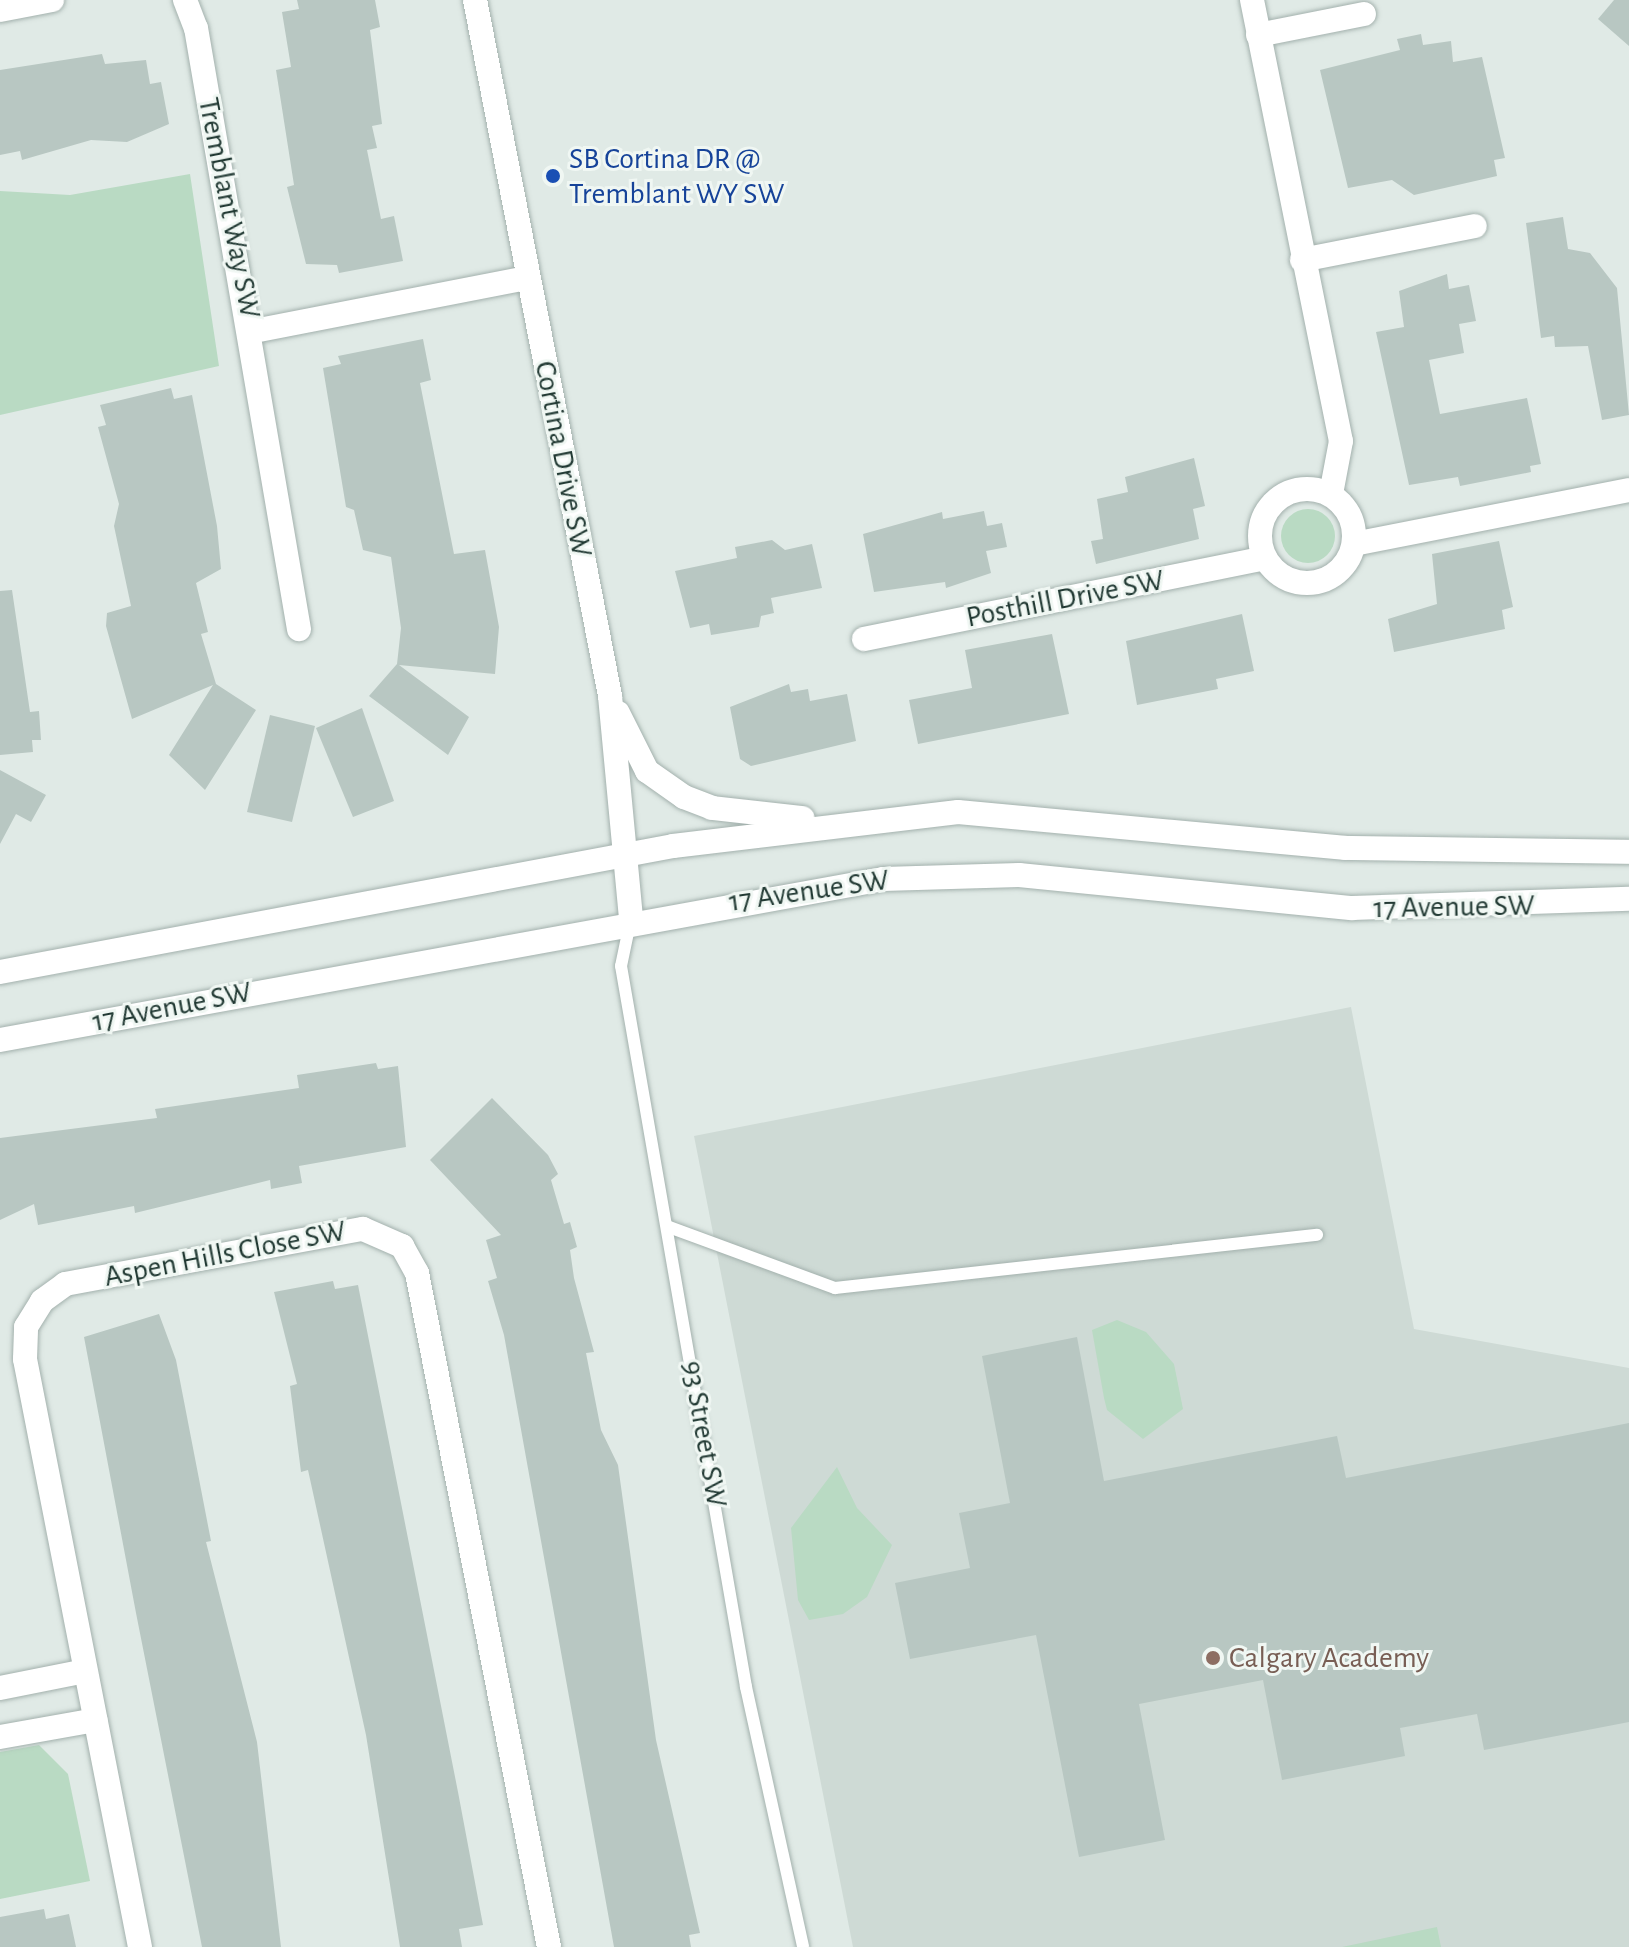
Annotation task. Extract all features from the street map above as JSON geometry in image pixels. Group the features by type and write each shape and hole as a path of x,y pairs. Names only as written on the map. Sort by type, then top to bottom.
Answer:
{"street":[{"path":"0,10 52,0"},
{"name":"Tremblant Way SW","path":"185,0 249,332 528,278"},
{"name":"Cortina Drive SW","path":"475,0 610,696 631,920"},
{"path":"1252,0 1302,260 1341,441 1331,494"},
{"path":"1258,35 1364,14"},
{"path":"1302,260 1475,226"},
{"path":"249,332 299,629"},
{"path":"1301,488 1331,494 1350,515 1354,544 1340,570 1314,583 1285,579 1265,558 1260,528 1274,502 1301,488"},
{"path":"1354,544 1629,490"},
{"name":"Posthill Drive SW","path":"864,639 1265,558"},
{"path":"610,696 647,771 684,797 788,818 877,819"},
{"name":"17 Avenue SW","path":"0,972 627,859 673,846 877,819 958,812 1111,821 1449,854 1629,852"},
{"name":"17 Avenue SW","path":"0,1040 631,920 883,879 1019,875 1352,908 1629,899"},
{"name":"Aspen Hills Close SW","path":"140,1947 25,1359 33,1312 65,1284 349,1230 389,1236 417,1273 549,1947"},
{"path":"0,1688 85,1671"},
{"path":"0,1737 95,1720"}],"lane":[{"name":"93 Street SW","path":"631,920 621,966 669,1227 746,1687 803,1947"},
{"path":"669,1227 835,1288 1317,1235"}],"shaded area":[{"name":"Calgary Academy","path":"1351,1007 1414,1329 1629,1368 1629,1947 853,1947 694,1136"}],"green space":[{"path":"190,174 219,366 0,415 0,191 70,195"},
{"path":"1308,509 1327,517 1335,536 1327,555 1308,563 1289,555 1281,536 1289,517"},
{"path":"1117,1320 1146,1332 1174,1364 1183,1409 1143,1439 1107,1410 1104,1398 1092,1330"},
{"path":"837,1467 857,1508 892,1545 867,1597 843,1614 809,1620 798,1600 791,1528"},
{"path":"39,1745 68,1774 90,1881 0,1899 0,1752"},
{"path":"1437,1927 1441,1947 1342,1947"}],"building":[{"path":"297,0 375,0 380,27 370,30 382,124 372,126 377,148 367,150 381,219 394,216 403,261 339,273 337,265 306,264 287,187 294,185 276,70 291,67 282,12 299,9"},
{"path":"1614,0 1629,0 1629,46 1598,19"},
{"path":"1421,34 1423,45 1451,41 1453,62 1482,57 1505,158 1494,160 1497,176 1414,195 1392,180 1348,188 1320,70 1400,50 1397,39"},
{"path":"102,54 105,64 146,60 150,84 161,82 169,124 127,142 91,140 22,160 20,151 0,155 0,70"},
{"path":"1563,217 1568,249 1590,253 1617,288 1629,415 1602,420 1588,346 1555,347 1554,336 1541,338 1526,223"},
{"path":"1447,274 1449,289 1469,285 1476,321 1459,324 1464,353 1429,360 1440,414 1527,398 1541,464 1530,466 1531,472 1460,486 1458,477 1409,485 1376,332 1404,327 1399,291"},
{"path":"423,339 431,380 420,383 454,554 485,550 499,627 495,674 399,665 469,717 448,755 369,696 397,664 401,628 391,557 363,550 354,510 346,507 323,368 341,364 338,356"},
{"path":"171,388 174,399 192,395 217,526 221,569 196,583 208,632 201,634 216,684 256,710 205,790 169,755 213,685 132,719 106,626 107,613 131,606 114,526 119,504 98,427 106,425 100,405"},
{"path":"1194,458 1205,506 1193,509 1199,539 1096,564 1091,541 1103,539 1097,499 1128,492 1125,477"},
{"path":"984,511 987,526 1002,523 1007,547 986,551 991,573 946,588 945,582 874,592 863,534 942,512 943,519"},
{"path":"772,540 785,550 812,544 822,588 771,598 774,613 761,616 759,627 711,635 709,624 690,628 675,571 737,558 735,547"},
{"path":"1499,541 1513,607 1502,610 1505,629 1394,652 1388,619 1437,604 1432,554"},
{"path":"12,590 30,712 39,711 41,740 32,740 33,752 0,755 0,591"},
{"path":"1242,614 1254,671 1216,679 1218,689 1137,705 1126,641"},
{"path":"1052,634 1069,714 918,744 909,700 972,688 965,650"},
{"path":"789,684 791,692 808,689 810,701 847,694 856,741 751,766 740,759 730,707"},
{"path":"362,708 394,801 353,817 316,728"},
{"path":"270,715 315,726 292,822 247,812"},
{"path":"0,770 46,795 31,822 16,814 0,844"},
{"path":"376,1063 378,1069 398,1066 406,1147 299,1166 302,1183 271,1189 270,1180 135,1213 134,1206 38,1225 34,1204 0,1220 0,1138 157,1118 155,1109 299,1088 297,1075"},
{"path":"492,1098 548,1155 558,1174 551,1180 564,1224 570,1222 577,1247 570,1250 574,1278 594,1352 586,1353 601,1430 618,1465 656,1740 700,1933 689,1935 691,1947 614,1947 504,1335 488,1281 497,1278 486,1240 501,1235 430,1160"},
{"path":"333,1281 335,1289 358,1285 458,1792 483,1925 459,1929 462,1947 400,1947 366,1735 308,1470 301,1472 290,1386 297,1384 274,1292"},
{"path":"159,1314 176,1360 211,1541 206,1542 257,1742 281,1947 202,1947 136,1613 84,1337"},
{"path":"1077,1337 1104,1481 1337,1436 1346,1478 1629,1423 1629,1722 1484,1750 1477,1714 1400,1728 1405,1756 1282,1780 1263,1680 1139,1704 1165,1840 1079,1857 1036,1635 910,1659 895,1583 970,1568 959,1513 1010,1503 982,1356"},
{"path":"44,1909 46,1919 69,1914 76,1947 0,1947 0,1917"}],"place":[{"name":"SB Cortina DR @ Tremblant WY SW","path":"553,176"},
{"name":"Calgary Academy","path":"1213,1658"}]}
